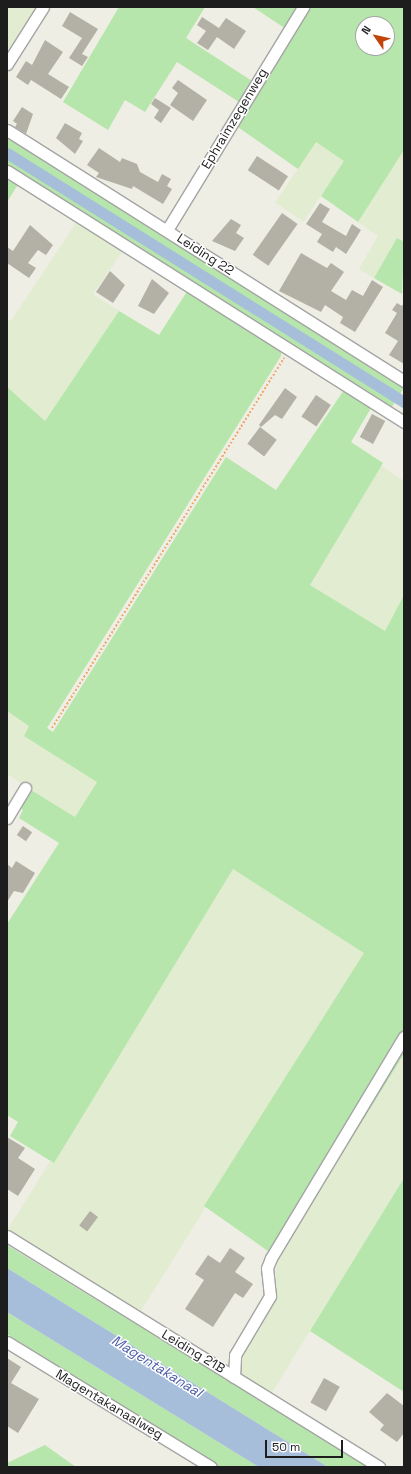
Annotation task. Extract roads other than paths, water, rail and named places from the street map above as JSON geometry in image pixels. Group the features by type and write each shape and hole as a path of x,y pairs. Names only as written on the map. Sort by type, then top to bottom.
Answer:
{"street":[{"path":"7,64 43,7"},
{"name":"Ephraimzegenweg","path":"166,230 303,7"},
{"name":"Leiding 22","path":"7,130 404,381"},
{"path":"7,171 404,422"},
{"path":"7,818 26,788"},
{"path":"234,1377 235,1355 270,1296 267,1268 271,1258 404,1036"},
{"name":"Leiding 21B","path":"7,1236 379,1467"},
{"name":"Magentakanaalweg","path":"8,1345 211,1467"}],"water":[{"name":"Magentakanaal","path":"7,1268 328,1467 259,1467 7,1312"}],"waterway":[{"path":"7,153 404,402"}]}
